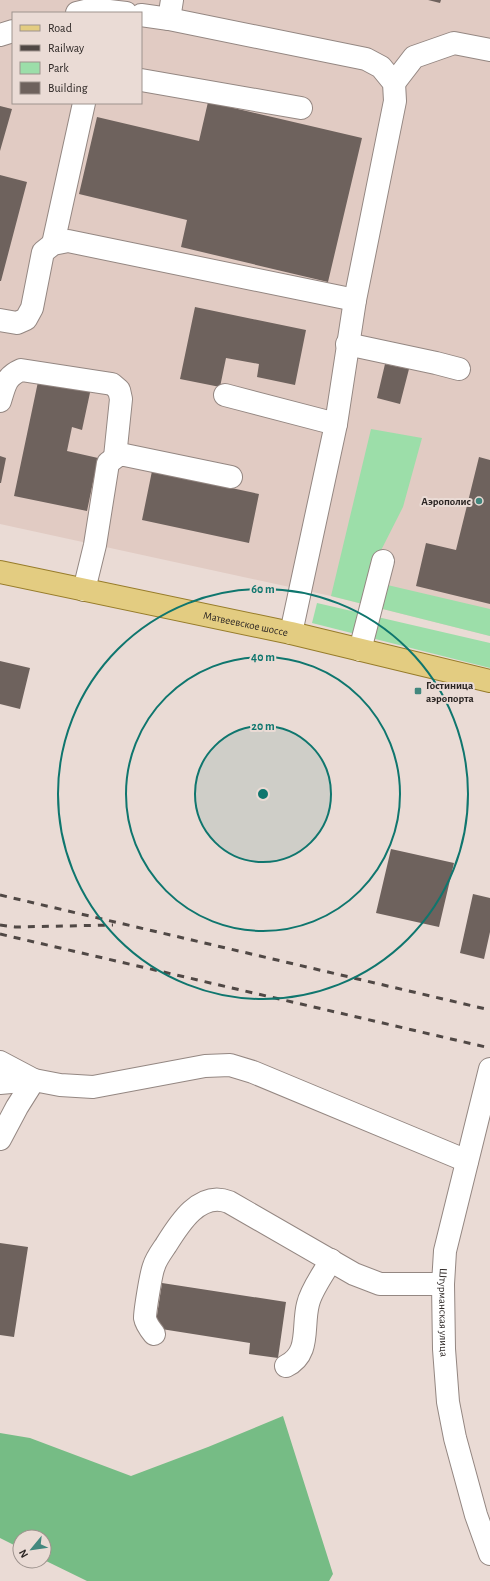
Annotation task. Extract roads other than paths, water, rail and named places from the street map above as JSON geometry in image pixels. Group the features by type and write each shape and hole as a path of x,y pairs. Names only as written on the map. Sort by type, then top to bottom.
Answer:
{"main road":[{"name":"Матвеевское шоссе","path":"0,572 291,633 490,681"}],"street":[{"path":"80,12 93,8 119,12"},
{"path":"142,15 170,9 366,59 381,67 394,83 395,101 355,300 336,424 291,633"},
{"path":"0,35 12,32"},
{"path":"394,83 414,57 454,43 490,50"},
{"path":"142,80 301,108"},
{"path":"53,244 84,104"},
{"path":"0,320 17,323 26,319 32,308 43,252 53,244 68,241 355,300"},
{"path":"348,344 459,369"},
{"path":"0,401 8,378 12,373 21,370 112,384 119,390 121,400 116,458"},
{"path":"225,394 336,424"},
{"path":"84,590 95,545 108,463 120,454 231,477"},
{"path":"360,650 383,561"},
{"path":"0,1062 34,1080"},
{"path":"0,1083 34,1080 60,1085 94,1087 205,1066 230,1066 253,1072 467,1161"},
{"name":"Штурманская улица","path":"490,1069 487,1096 467,1161 445,1251 443,1284 444,1349 448,1402 455,1438 476,1515 490,1554"},
{"path":"0,1139 17,1107 34,1080"},
{"path":"154,1334 148,1326 145,1317 154,1265 175,1230 189,1212 197,1206 209,1201 223,1199 354,1274 380,1284 443,1284"},
{"path":"286,1366 299,1357 302,1349 308,1303 331,1260"}],"railway":[{"path":"0,895 490,1010"},
{"path":"0,925 15,927 113,925"},
{"path":"0,934 490,1048"}],"place":[{"name":"Аэрополис","path":"479,501"},
{"name":"Гостиница аэропорта","path":"418,691"}]}
